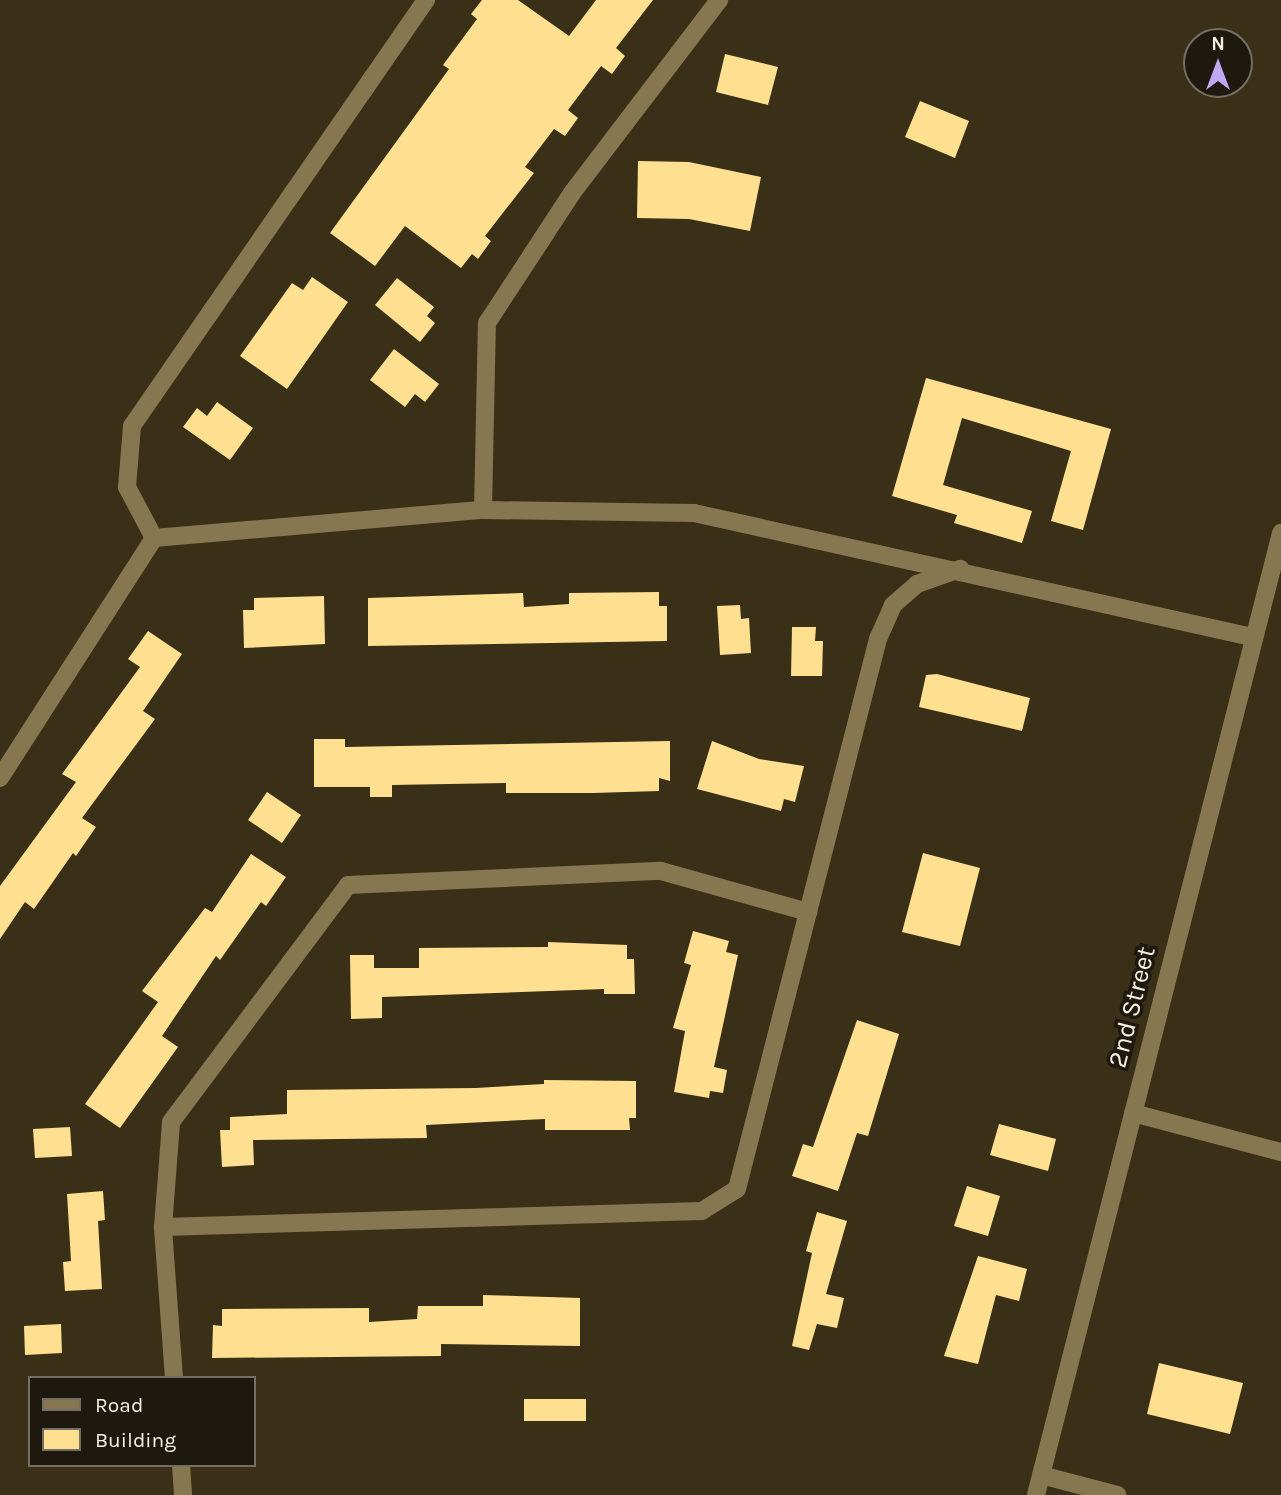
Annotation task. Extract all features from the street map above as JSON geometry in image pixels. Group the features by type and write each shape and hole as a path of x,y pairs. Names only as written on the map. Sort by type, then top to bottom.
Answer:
{"street":[{"path":"154,538 127,488 132,426 426,0"},
{"path":"483,510 487,323 572,193 719,0"},
{"path":"154,538 483,510 694,513 960,569 1252,637"},
{"name":"2nd Street","path":"1036,1495 1252,637 1281,533"},
{"path":"0,778 154,538"},
{"path":"163,1227 702,1211 737,1189 878,639 893,604 917,584 960,569"},
{"path":"174,1376 163,1227 171,1122 348,885 661,871 808,912"},
{"path":"1133,1112 1281,1152"},
{"path":"181,1467 183,1495"},
{"path":"1041,1475 1117,1495"}],"building":[{"path":"482,0 518,0 569,36 596,0 653,0 616,48 625,56 612,74 601,66 568,110 578,118 565,136 554,129 525,167 534,173 485,236 491,241 478,259 472,254 461,268 405,226 375,266 330,233 449,69 443,65 477,19 471,14"},
{"path":"725,54 778,67 768,105 716,92"},
{"path":"920,101 969,121 955,158 905,137"},
{"path":"638,161 689,162 761,177 750,231 689,219 637,218"},
{"path":"312,277 348,302 287,389 240,356 292,283 303,290"},
{"path":"397,278 434,307 427,316 435,323 420,342 375,305"},
{"path":"394,349 439,384 425,402 415,394 405,407 370,380"},
{"path":"926,378 1111,429 1083,530 1051,521 1071,451 962,418 943,485 1032,511 1022,543 954,523 957,515 892,496"},
{"path":"217,402 253,428 230,460 183,427 197,408 207,416"},
{"path":"659,592 659,606 667,606 667,641 368,646 368,598 523,593 524,607 569,604 569,593"},
{"path":"324,596 325,644 244,648 243,610 254,610 254,598"},
{"path":"740,605 741,619 749,618 751,653 720,655 717,606"},
{"path":"792,627 816,627 815,641 823,641 822,676 791,676"},
{"path":"148,631 182,654 143,711 155,719 82,818 96,827 76,856 73,853 34,909 25,902 0,939 0,886 76,782 62,774 140,667 128,659"},
{"path":"937,674 1030,698 1022,731 919,707 926,675"},
{"path":"314,739 345,739 345,747 670,741 670,781 659,778 659,791 593,793 506,793 506,783 392,785 392,797 370,797 370,787 314,787"},
{"path":"712,741 759,759 804,766 795,802 784,799 781,811 697,789"},
{"path":"267,792 301,815 282,843 248,820"},
{"path":"923,853 980,868 960,946 902,932"},
{"path":"251,854 286,877 266,906 261,902 220,960 216,956 162,1036 178,1047 120,1128 85,1104 158,1002 142,991 205,908 212,912"},
{"path":"693,931 729,941 726,952 738,955 714,1067 727,1070 723,1093 710,1091 709,1098 674,1092 685,1031 673,1028 691,965 684,963"},
{"path":"548,942 627,945 627,959 634,959 635,994 604,994 604,989 382,997 382,1018 351,1019 350,955 374,955 374,968 419,968 419,948 548,947"},
{"path":"857,1020 899,1034 868,1136 857,1133 838,1191 792,1176 803,1144 813,1147"},
{"path":"544,1080 636,1081 636,1118 629,1118 630,1130 545,1130 545,1119 426,1125 427,1138 253,1140 254,1165 222,1167 220,1130 230,1130 230,1117 287,1114 287,1090 476,1088 544,1084"},
{"path":"999,1124 1056,1139 1048,1171 990,1155"},
{"path":"70,1127 72,1156 35,1158 33,1129"},
{"path":"967,1186 1000,1196 988,1236 954,1226"},
{"path":"103,1191 105,1220 98,1221 102,1289 65,1291 63,1262 71,1261 67,1194"},
{"path":"817,1212 847,1221 826,1294 844,1298 837,1328 817,1324 809,1350 792,1346 812,1253 806,1251"},
{"path":"978,1256 1027,1269 1019,1301 996,1295 978,1364 944,1356"},
{"path":"483,1295 580,1298 580,1346 441,1344 441,1356 212,1358 213,1325 222,1326 222,1309 369,1308 369,1322 417,1319 418,1306 483,1306"},
{"path":"61,1324 62,1353 25,1355 24,1326"},
{"path":"1159,1363 1243,1383 1230,1434 1147,1414"},
{"path":"524,1399 586,1399 586,1421 524,1421"}]}
